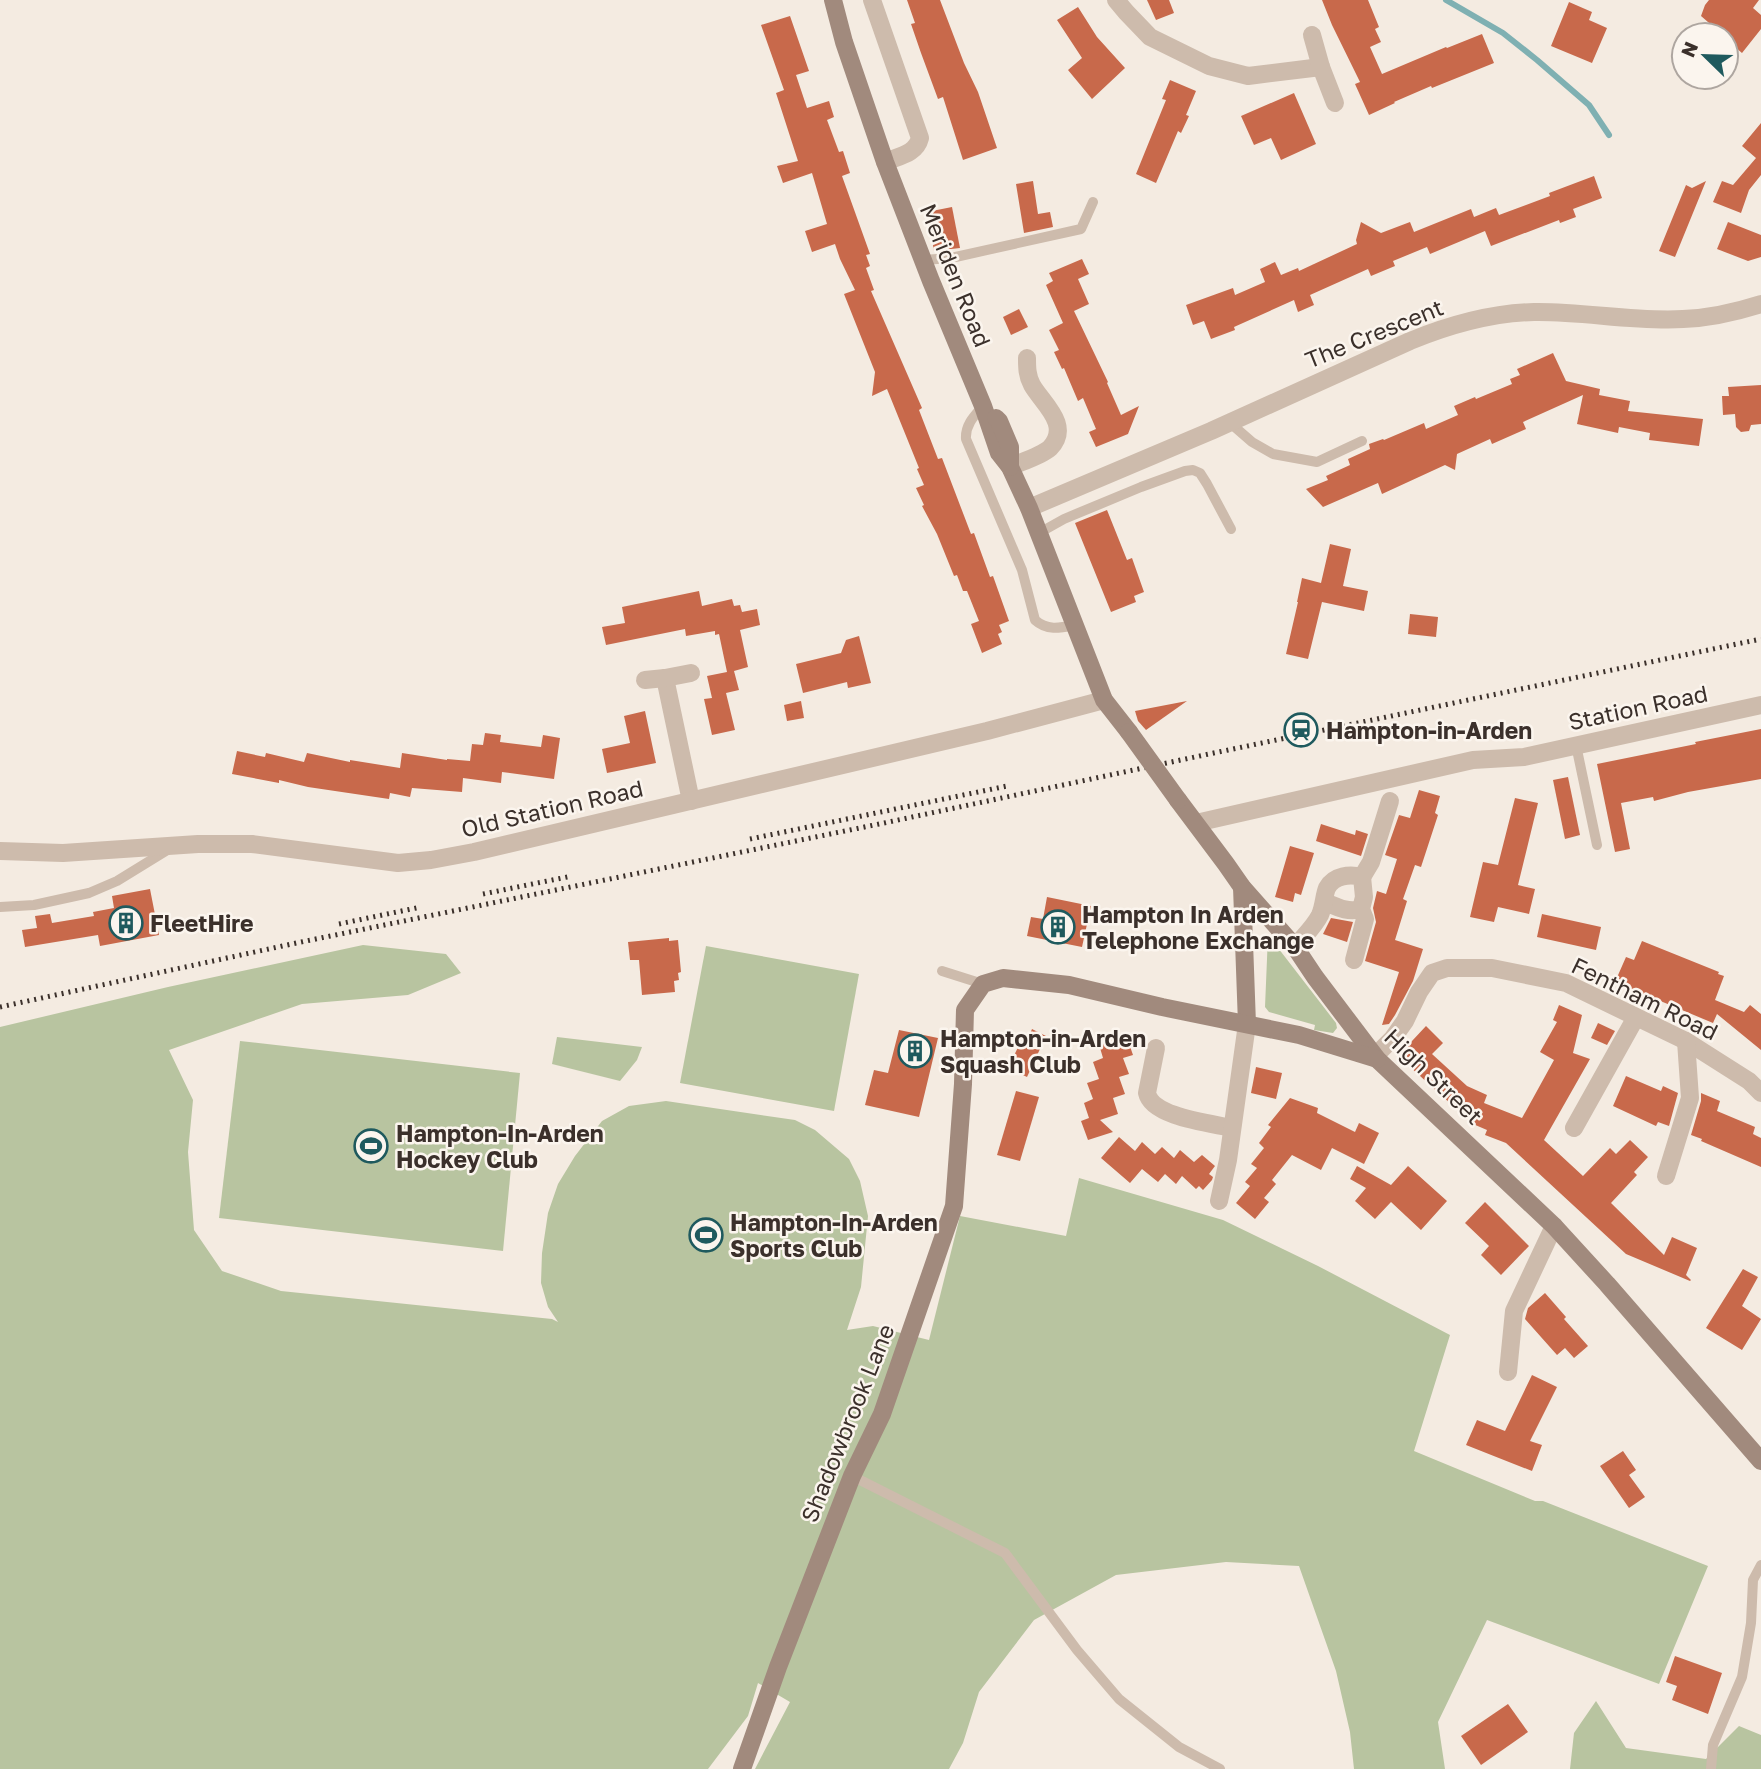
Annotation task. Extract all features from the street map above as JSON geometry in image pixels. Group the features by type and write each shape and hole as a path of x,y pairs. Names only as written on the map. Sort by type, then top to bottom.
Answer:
{"main road":[{"name":"Meriden Road","path":"833,0 844,42 885,162 983,406 999,453 1010,467 1029,508 1104,700"},
{"name":"High Street","path":"1104,700 1242,887 1295,947 1376,1057 1554,1226 1761,1461"},
{"path":"1242,887 1247,1024"},
{"path":"983,984 1003,978 1069,985 1299,1035 1376,1057"},
{"name":"Shadowbrook Lane","path":"742,1769 778,1667 852,1476 882,1414 954,1206 963,1084 965,1010 983,984"}],"street":[{"path":"872,0 920,138 918,146 911,152 885,162"},
{"path":"1116,0 1150,37 1209,66 1248,76 1321,67"},
{"path":"1312,35 1335,103"},
{"name":"The Crescent","path":"1029,508 1430,332 1476,318 1558,312 1684,319 1761,304"},
{"path":"1010,467 1048,449 1055,441 1057,431 1056,420 1048,404 1031,383 1027,358"},
{"path":"645,680 691,673"},
{"path":"665,678 691,801"},
{"name":"Old Station Road","path":"0,851 62,853 174,845 252,844 398,863 431,860 987,731 1104,700"},
{"name":"Station Road","path":"1196,823 1473,760 1524,757 1761,705"},
{"path":"1354,960 1365,919 1361,909 1364,897 1362,877 1371,862 1390,801"},
{"path":"1295,947 1319,917 1327,887 1348,874 1362,877"},
{"path":"1325,902 1345,910 1361,909"},
{"name":"Fentham Road","path":"1376,1057 1405,1021 1432,973 1447,968 1492,968 1566,983 1686,1041 1749,1081 1761,1093"},
{"path":"1574,1128 1636,1017"},
{"path":"1219,1201 1228,1160 1247,1024"},
{"path":"1666,1177 1690,1098 1686,1041"},
{"path":"1156,1048 1146,1093 1153,1106 1167,1113 1232,1128"},
{"path":"1508,1372 1514,1311 1554,1226"}],"lane":[{"path":"923,260 951,258 1081,229 1093,202"},
{"path":"983,406 972,419 966,439 1022,570 1035,620 1048,628 1075,625"},
{"path":"1229,422 1252,442 1273,454 1317,462 1362,441"},
{"path":"1039,533 1064,519 1140,487 1193,470 1200,473 1231,529"},
{"path":"1576,745 1597,845"},
{"path":"0,907 34,905 89,893 117,881 174,845"},
{"path":"942,971 983,984"},
{"path":"852,1476 1005,1553 1077,1650 1119,1699 1180,1747 1220,1769"},
{"path":"1711,1769 1713,1745 1742,1677 1751,1623 1753,1580 1761,1565"}],"green space":[{"path":"1268,935 1336,1023 1337,1028 1333,1033 1314,1030 1315,1025 1269,1012 1265,1007"},
{"path":"363,945 446,954 461,973 408,995 302,1004 169,1050 193,1100 188,1152 194,1230 222,1271 281,1291 552,1319 558,1322 548,1307 541,1283 548,1213 558,1184 602,1121 629,1106 666,1101 795,1120 815,1130 849,1159 860,1181 868,1216 861,1287 847,1330 873,1326 929,1340 960,1216 1066,1236 1079,1178 1223,1220 1450,1335 1414,1451 1535,1501 1543,1501 1708,1566 1659,1684 1487,1620 1438,1722 1445,1769 1354,1769 1350,1732 1336,1671 1299,1566 1226,1562 1116,1575 1034,1620 979,1692 963,1743 949,1769 755,1769 790,1702 758,1683 748,1716 708,1769 0,1769 0,1027"},
{"path":"706,946 859,974 834,1111 680,1083"},
{"path":"557,1037 642,1047 637,1060 620,1081 552,1064"},
{"name":"Hampton-In-Arden Hockey Club","path":"240,1041 520,1073 503,1251 219,1218"},
{"path":"1596,1701 1626,1748 1706,1759 1739,1726 1761,1735 1761,1769 1570,1769 1574,1733"}],"building":[{"path":"907,0 940,0 978,92 997,148 963,160 943,97 938,99 921,53 911,24 915,23"},
{"path":"1147,0 1169,0 1174,13 1156,20"},
{"path":"1322,0 1368,0 1379,27 1375,29 1381,42 1370,47 1382,74 1482,34 1494,63 1432,88 1431,86 1369,115 1355,84 1360,82"},
{"path":"1709,0 1759,0 1753,8 1761,15 1761,29 1742,53 1740,21 1707,21 1701,16"},
{"path":"1569,2 1592,12 1589,20 1607,28 1592,63 1551,46"},
{"path":"1078,7 1097,37 1125,68 1092,99 1068,70 1082,58 1057,20"},
{"path":"790,16 809,71 796,75 807,108 829,101 834,117 827,120 839,152 843,151 850,173 842,176 870,254 866,255 870,266 866,268 874,290 871,291 922,408 919,410 938,459 942,458 971,534 974,533 990,577 993,576 1009,621 999,625 1002,632 998,634 1002,644 982,653 971,624 979,621 967,591 963,591 957,575 954,576 922,506 924,505 916,488 924,485 917,469 919,468 887,389 872,396 875,372 844,294 855,290 835,244 812,252 805,231 827,224 812,173 783,183 777,166 798,161 776,93 784,90 761,25"},
{"path":"1170,80 1196,91 1186,115 1189,116 1181,133 1178,131 1156,183 1136,174 1166,100 1162,99"},
{"path":"1294,93 1316,144 1281,160 1271,138 1254,145 1241,116"},
{"path":"1761,123 1761,175 1749,190 1741,213 1713,202 1722,181 1733,185 1756,158 1742,146"},
{"path":"1594,176 1602,198 1573,209 1576,217 1560,223 1559,220 1491,246 1485,231 1430,254 1427,247 1393,261 1395,266 1371,276 1368,269 1310,295 1314,305 1298,312 1294,300 1211,339 1204,321 1193,325 1186,305 1233,288 1235,295 1265,282 1260,269 1275,262 1281,275 1298,268 1299,271 1357,244 1361,222 1381,233 1410,222 1414,232 1471,209 1474,217 1496,208 1499,215"},
{"path":"1033,181 1038,214 1050,212 1053,227 1024,233 1016,184"},
{"path":"1706,181 1675,257 1659,251 1686,185 1692,188"},
{"path":"952,207 960,248 934,251 927,212"},
{"path":"1728,222 1761,235 1761,257 1748,261 1717,249"},
{"path":"1082,259 1089,274 1078,279 1089,304 1074,311 1121,415 1139,406 1128,434 1096,447 1089,432 1096,429 1083,398 1078,401 1064,368 1062,369 1054,352 1059,350 1049,330 1063,323 1046,285 1053,281 1049,273"},
{"path":"1019,309 1028,327 1011,335 1003,317"},
{"path":"1553,353 1566,381 1600,389 1599,395 1630,401 1628,411 1703,419 1699,446 1649,440 1650,433 1619,427 1618,433 1577,424 1583,395 1523,422 1526,429 1492,444 1490,439 1457,454 1455,470 1445,465 1382,494 1378,483 1323,507 1306,489 1328,480 1326,476 1350,465 1348,459 1370,449 1369,444 1424,423 1426,429 1458,415 1454,406 1512,384 1510,379 1520,375 1517,369"},
{"path":"1761,385 1761,424 1751,425 1749,431 1741,432 1736,427 1735,414 1723,415 1722,396 1729,396 1728,387"},
{"path":"1107,510 1127,560 1132,558 1144,592 1134,596 1136,602 1111,612 1075,523"},
{"path":"1330,544 1351,549 1343,586 1368,591 1364,611 1322,602 1308,659 1286,654 1302,578 1321,583"},
{"path":"699,591 702,606 732,599 734,606 740,605 742,612 757,609 760,625 740,630 748,667 734,671 739,690 726,693 735,730 712,735 704,699 712,698 707,676 727,672 719,634 715,635 715,631 686,636 685,629 606,645 602,627 625,623 622,607"},
{"path":"1410,614 1438,617 1436,637 1408,634"},
{"path":"859,636 871,683 848,688 847,682 803,693 796,664 841,653 846,640"},
{"path":"801,701 804,718 787,721 784,705"},
{"path":"1187,701 1146,730 1138,721 1135,711"},
{"path":"645,711 656,763 607,773 602,749 630,743 624,716"},
{"path":"1761,729 1761,779 1654,801 1653,797 1621,803 1630,849 1615,852 1597,764"},
{"path":"485,733 501,735 500,742 541,747 543,735 560,738 554,779 502,772 501,783 463,778 462,792 412,788 410,797 390,793 389,799 232,774 237,751 265,757 266,753 304,762 307,753 400,768 402,753 470,761 472,744 483,745"},
{"path":"1568,777 1580,835 1565,839 1553,780"},
{"path":"1419,790 1440,796 1435,813 1438,815 1421,867 1415,865 1403,899 1407,901 1395,940 1423,949 1413,981 1395,1015 1389,1024 1382,1025 1399,972 1365,961 1376,922 1373,908 1377,891 1386,894 1397,859 1385,855 1399,815 1410,818"},
{"path":"1515,798 1538,803 1518,885 1535,889 1529,914 1498,907 1494,922 1470,917 1483,862 1498,865"},
{"path":"1321,824 1355,835 1356,830 1368,834 1361,856 1316,841"},
{"path":"1290,846 1314,853 1301,895 1295,893 1293,902 1275,897"},
{"name":"FleetHire","path":"150,889 159,935 100,946 98,935 25,947 22,930 37,928 35,916 50,914 52,923 94,916 93,912 114,908 112,896"},
{"name":"Hampton In Arden Telephone Exchange","path":"1047,897 1091,906 1082,947 1027,936 1031,917 1043,919"},
{"path":"1542,914 1601,927 1596,950 1537,937"},
{"path":"1331,918 1353,922 1347,942 1323,934"},
{"path":"669,938 669,941 678,940 681,972 678,973 679,980 674,981 675,992 642,995 639,960 630,960 628,942"},
{"path":"1642,941 1724,976 1715,1000 1744,1012 1750,1005 1761,1014 1761,1050 1717,1014 1713,1023 1615,982 1626,957 1634,960"},
{"path":"1559,1005 1582,1015 1573,1053 1590,1059 1544,1140 1583,1176 1610,1148 1616,1154 1630,1140 1648,1157 1634,1172 1637,1175 1611,1203 1664,1255 1672,1237 1697,1248 1686,1275 1690,1281 1626,1254 1506,1143 1485,1135 1487,1130 1473,1124 1398,1056 1426,1026 1443,1043 1432,1054 1467,1086 1487,1095 1484,1103 1522,1118 1554,1060 1540,1052 1557,1022 1553,1020"},
{"path":"1598,1023 1615,1031 1607,1045 1591,1038"},
{"path":"1032,1029 1046,1036 1027,1077 1008,1068 1023,1037 1028,1039"},
{"path":"899,1030 938,1038 919,1117 865,1105 874,1070 888,1073"},
{"path":"1125,1032 1133,1055 1123,1058 1129,1074 1119,1077 1125,1094 1113,1098 1118,1114 1100,1120 1113,1132 1088,1140 1081,1121 1089,1118 1084,1103 1093,1099 1087,1083 1099,1079 1093,1062 1103,1058 1098,1041"},
{"path":"1256,1067 1282,1073 1276,1099 1251,1093"},
{"path":"1626,1076 1661,1091 1663,1086 1678,1093 1669,1126 1658,1122 1656,1126 1613,1106"},
{"path":"1016,1091 1039,1097 1020,1161 997,1155"},
{"path":"1701,1093 1720,1101 1717,1111 1755,1127 1753,1134 1761,1138 1761,1167 1691,1135"},
{"path":"1290,1098 1318,1108 1317,1113 1355,1132 1359,1123 1379,1133 1364,1164 1332,1148 1321,1170 1292,1155 1272,1180 1276,1184 1264,1198 1269,1202 1255,1219 1236,1203 1250,1186 1245,1182 1257,1168 1251,1164 1264,1148 1259,1143 1271,1127 1268,1125"},
{"path":"1119,1137 1135,1151 1142,1142 1155,1154 1162,1147 1174,1158 1180,1150 1194,1162 1202,1155 1215,1166 1209,1174 1213,1177 1212,1180 1203,1190 1199,1186 1196,1189 1182,1176 1176,1184 1165,1174 1158,1182 1142,1169 1130,1183 1101,1158"},
{"path":"1357,1166 1391,1185 1408,1166 1447,1201 1421,1230 1391,1202 1375,1219 1355,1201 1366,1188 1350,1179"},
{"path":"1485,1202 1529,1246 1501,1275 1481,1255 1489,1246 1465,1223"},
{"path":"1743,1269 1758,1277 1742,1306 1761,1319 1742,1350 1706,1328"},
{"path":"1545,1293 1588,1346 1574,1358 1565,1348 1557,1355 1525,1319 1528,1308"},
{"path":"1532,1375 1557,1387 1530,1441 1542,1445 1532,1471 1466,1445 1477,1420 1505,1431"},
{"path":"1623,1451 1636,1470 1629,1475 1645,1497 1629,1508 1600,1466"},
{"path":"1675,1656 1722,1673 1708,1714 1672,1700 1677,1686 1666,1682"},
{"path":"1508,1704 1528,1732 1481,1765 1461,1736"}],"waterway":[{"path":"1446,0 1503,33 1537,60 1589,105 1609,135"}],"railway":[{"path":"0,1007 1761,639"},
{"path":"750,839 1007,786"},
{"path":"483,894 572,876"},
{"path":"339,924 421,907"}],"place":[{"name":"Hampton-in-Arden","path":"1301,730"},
{"name":"FleetHire","path":"126,923"},
{"name":"Hampton In Arden Telephone Exchange","path":"1058,927"},
{"name":"Hampton-in-Arden Squash Club","path":"915,1051"},
{"name":"Hampton-In-Arden Hockey Club","path":"371,1146"},
{"name":"Hampton-In-Arden Sports Club","path":"706,1235"}]}
